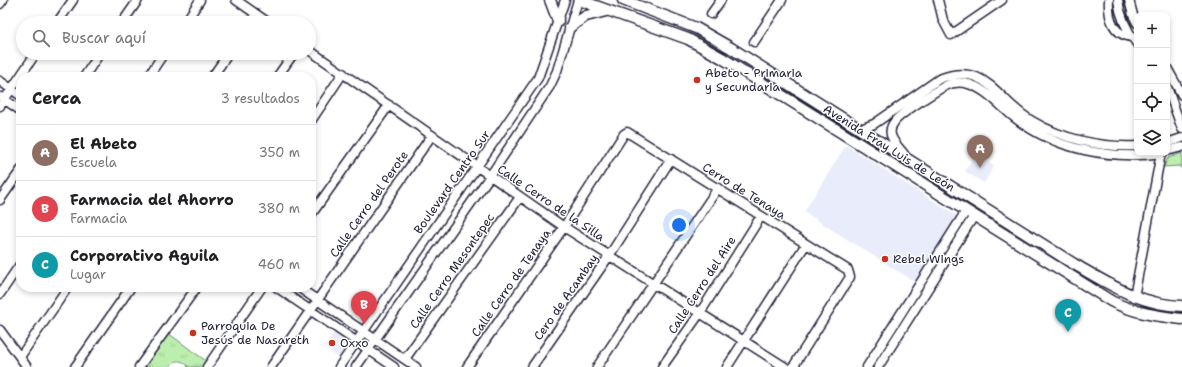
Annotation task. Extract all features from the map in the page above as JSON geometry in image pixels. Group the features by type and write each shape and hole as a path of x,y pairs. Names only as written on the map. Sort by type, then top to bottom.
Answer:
{"main road":[{"path":"550,0 558,21"},
{"name":"Avenida Fray Luis de León","path":"579,0 688,39 732,64 970,214 1119,305 1145,314 1182,319"},
{"name":"Avenida Fray Luis de León","path":"623,0 696,28 861,129 1022,232 1101,280 1134,297 1149,302 1182,306"},
{"path":"570,26 586,16 608,10"},
{"path":"1015,242 1022,232"}],"street":[{"path":"0,4 3,0"},
{"path":"62,16 73,0"},
{"path":"127,16 138,0"},
{"path":"190,16 200,0"},
{"path":"236,0 259,16"},
{"name":"Boulevard Centro Sur","path":"339,367 538,78 565,0"},
{"path":"356,367 490,176 550,86 557,71 579,0"},
{"path":"711,14 721,0"},
{"path":"754,42 782,0"},
{"path":"938,0 943,20 950,34 1002,0"},
{"path":"1109,0 1108,11 1111,22 1124,36 1131,37"},
{"path":"1118,0 1122,19 1134,40"},
{"path":"1129,0 1134,18"},
{"name":"Calle Cerro de la Silla","path":"316,55 564,228 785,367"},
{"path":"23,72 31,60"},
{"path":"87,72 95,60"},
{"path":"151,72 159,60"},
{"path":"216,72 224,60"},
{"path":"281,72 289,60"},
{"path":"316,114 343,73"},
{"path":"861,129 874,124 939,80 959,73 968,74 984,80 1031,121 1048,129 1090,143 1134,146"},
{"path":"1170,73 1182,95"},
{"path":"0,81 16,92"},
{"path":"16,82 1,101 16,108"},
{"path":"909,159 892,140 890,131 892,125 896,120 946,86 956,82 972,85 1028,128 1069,146 1085,150 1134,156"},
{"path":"1170,95 1182,129"},
{"path":"316,208 389,105"},
{"name":"Cerro de Tenaya","path":"626,132 848,270 850,276 793,367"},
{"name":"Calle Cerro de Tenaya","path":"467,367 564,228 626,132"},
{"name":"Calle Cerro del Perote","path":"271,367 432,135"},
{"path":"1170,142 1182,138"},
{"path":"1170,150 1182,147"},
{"path":"1134,297 1160,156"},
{"name":"Cero de Acambay","path":"532,367 609,256 671,159"},
{"path":"0,200 16,177"},
{"path":"597,367 718,188"},
{"name":"Calle Cerro Mesontepec","path":"405,359 520,197"},
{"path":"867,367 970,214"},
{"path":"878,367 970,214"},
{"name":"Calle Cerro del Aire","path":"662,367 700,313 761,216"},
{"path":"727,367 745,342 806,244"},
{"path":"0,294 16,270"},
{"path":"20,357 65,292"},
{"path":"75,367 128,292"},
{"path":"139,367 193,292"},
{"path":"207,367 259,292"},
{"path":"283,292 394,367"},
{"path":"305,292 416,367"},
{"path":"0,330 27,367"}],"shaded area":[{"path":"846,145 957,216 915,282 804,212"},
{"path":"975,154 994,166 984,183 965,171"},
{"path":"335,332 350,343 339,358 324,347"}],"green space":[{"path":"1182,153 1182,169 1179,166 1164,167 1168,158"},
{"path":"168,333 210,364 207,367 187,367 188,366 181,361 176,361 170,367 139,367"}],"place":[{"name":"Abeto - Primaria y Secundaria","path":"697,80"},
{"name":"El Abeto","path":"980,168"},
{"name":"Rebel Wings","path":"885,259"},
{"name":"Farmacia del Ahorro","path":"364,324"},
{"name":"Corporativo Aguila","path":"1068,332"},
{"name":"Parroquia De Jesús de Nasareth","path":"193,333"},
{"name":"Oxxo","path":"332,343"}]}
